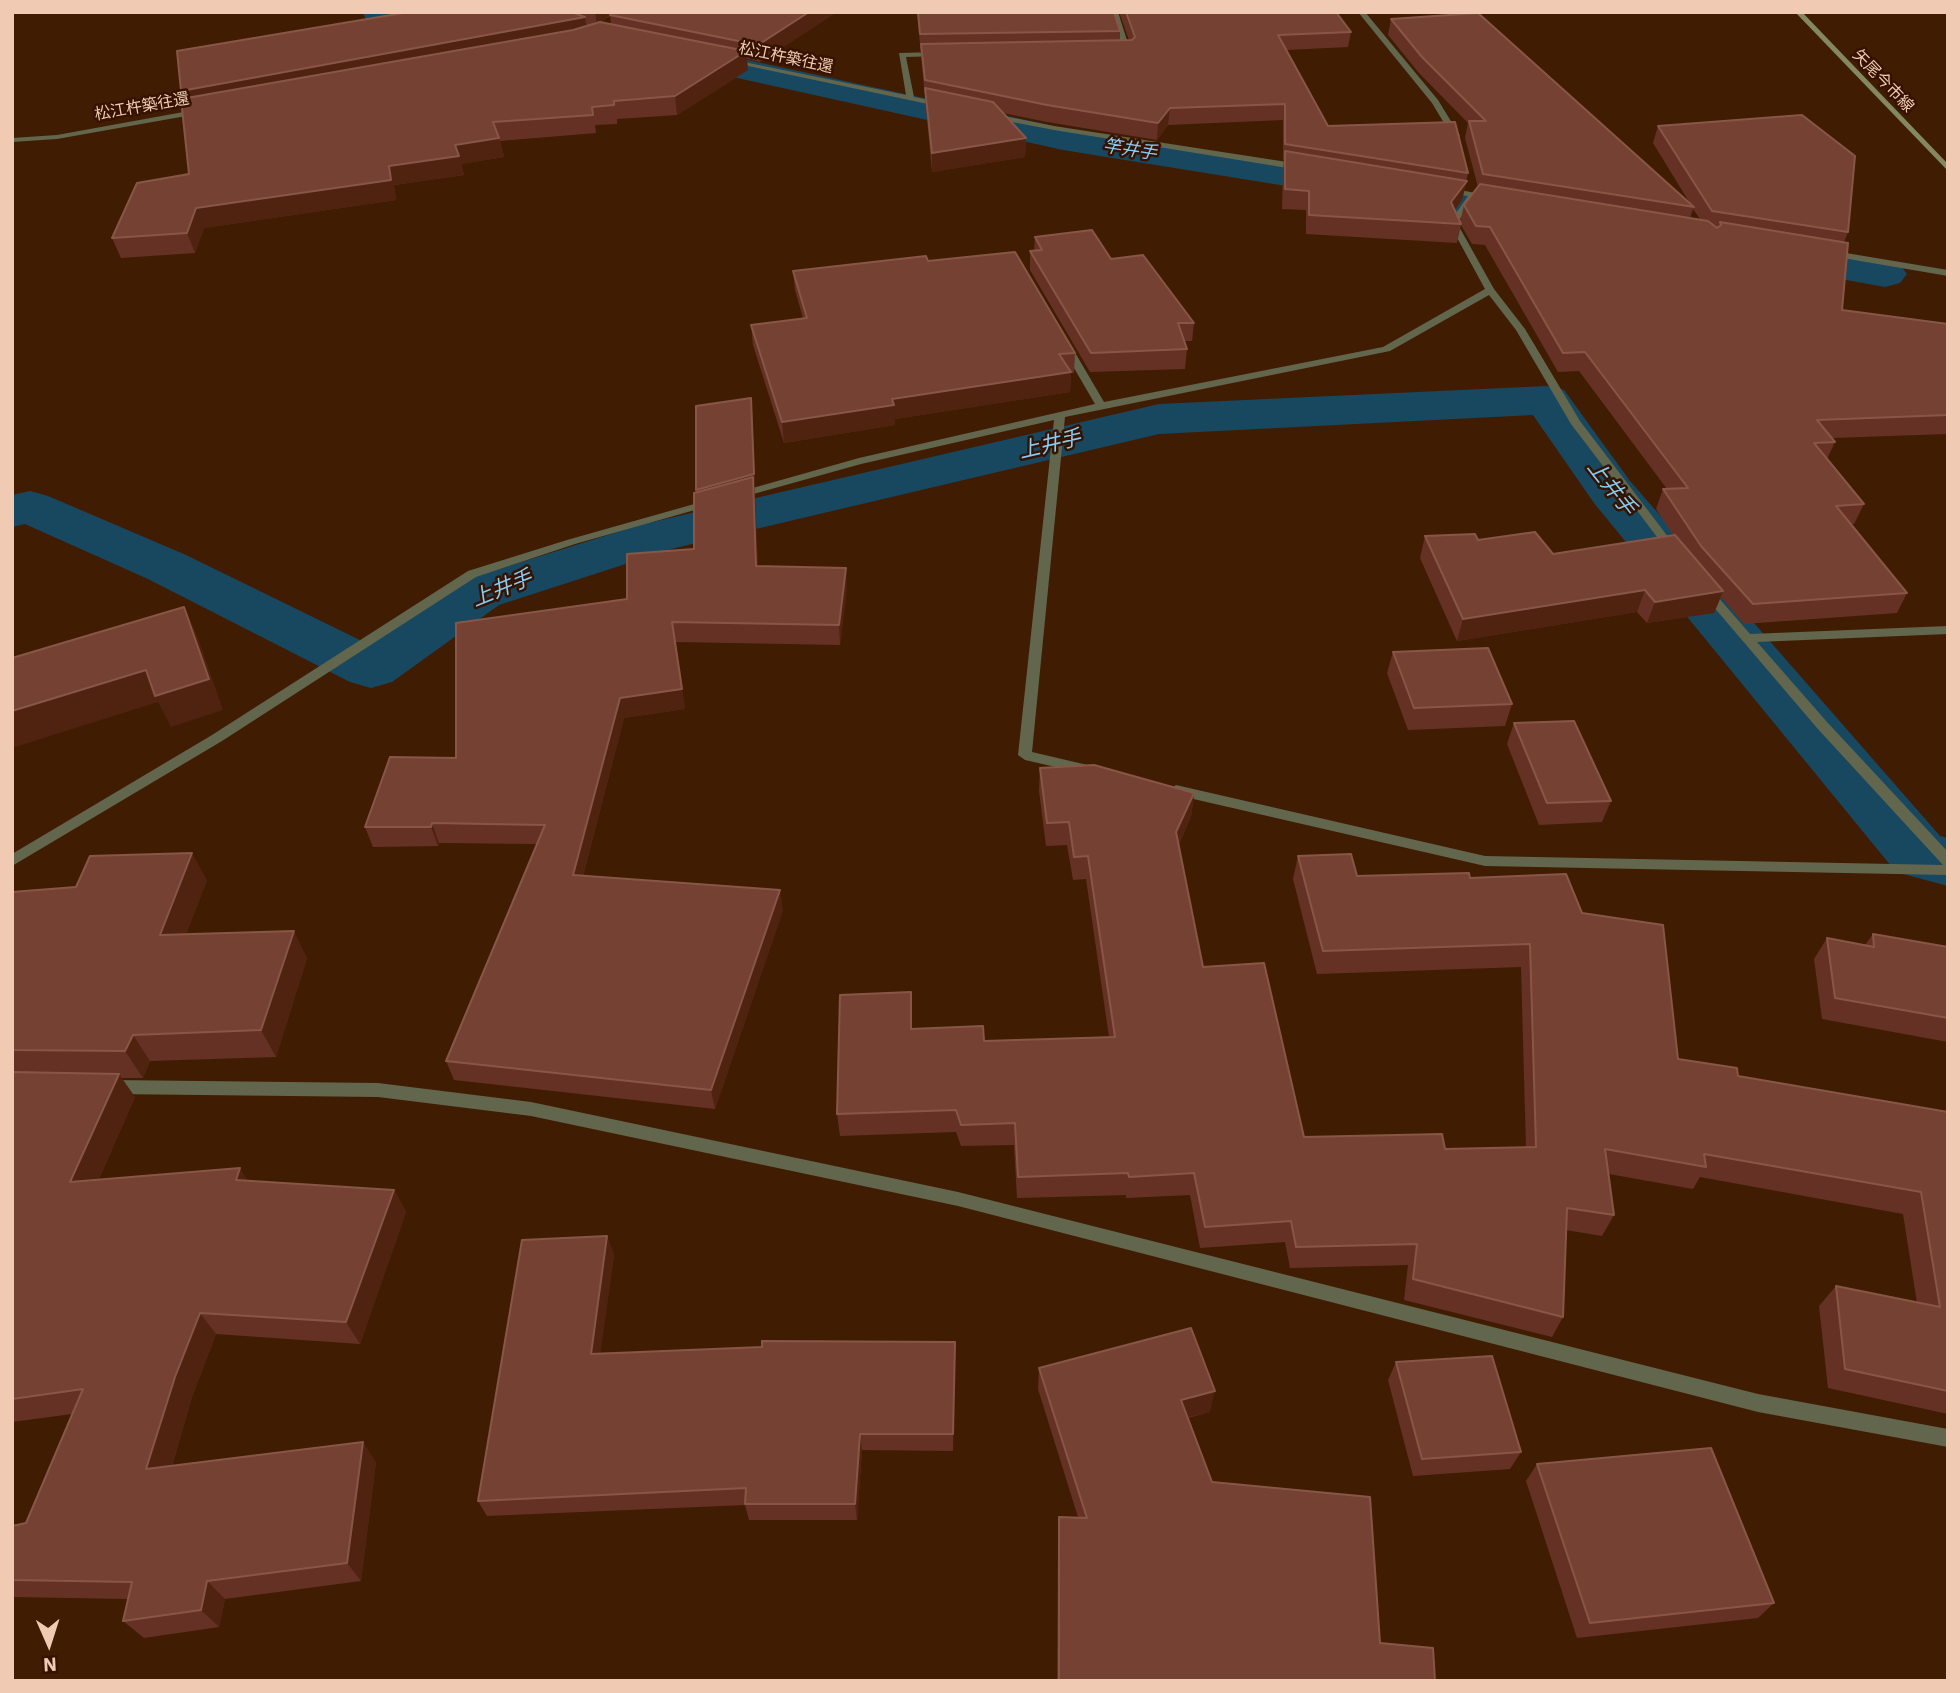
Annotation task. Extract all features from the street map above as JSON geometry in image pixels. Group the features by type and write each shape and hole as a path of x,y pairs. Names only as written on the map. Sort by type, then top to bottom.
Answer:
{"main road":[{"name":"矢尾今市線","path":"1798,12 1948,169"}],"street":[{"path":"1114,12 1128,51 1115,51"},
{"path":"1361,12 1435,102 1459,141"},
{"path":"910,98 902,55 942,54"},
{"name":"松江杵築往還","path":"713,58 949,106"},
{"name":"松江杵築往還","path":"12,140 57,137 208,110"},
{"path":"975,112 1054,128 1311,169"},
{"path":"1470,181 1473,195 1453,223 1490,290 1520,328 1575,422 1679,559"},
{"path":"1433,188 1500,199"},
{"path":"1811,250 1948,273"},
{"path":"12,861 217,738 472,574 571,542 859,461 1101,407 1386,349 1490,290"},
{"path":"1060,337 1101,407"},
{"path":"1060,417 1025,755 1106,774"},
{"path":"1696,579 1822,725 1948,861"},
{"path":"1746,638 1948,630"},
{"path":"1160,786 1485,861 1948,870"},
{"path":"94,1087 378,1090 531,1109 958,1199 1758,1402 1948,1438"}],"building":[{"path":"409,12 563,12 585,17 181,91 177,51"},
{"path":"612,12 809,12 758,45 610,15"},
{"path":"918,12 1114,12 1120,31 920,34"},
{"path":"1126,12 1336,12 1351,32 1278,35 1328,126 1455,122 1468,173 1285,144 1285,104 1170,108 1158,123 1047,105 925,80 921,44 1132,40 1135,37"},
{"path":"1478,13 1694,207 1483,174 1469,121 1486,121 1422,57 1391,19"},
{"path":"600,22 746,51 675,96 614,101 614,105 592,107 593,115 493,122 499,138 455,145 459,156 389,166 391,180 196,208 187,233 112,238 137,183 189,174 181,99 573,30"},
{"path":"925,88 993,102 1026,138 932,153"},
{"path":"1802,115 1855,156 1848,232 1712,211 1658,126"},
{"path":"1285,151 1467,181 1451,202 1461,224 1309,215 1309,191 1285,189"},
{"path":"1480,184 1708,221 1717,228 1721,225 1720,222 1848,243 1842,310 1948,324 1948,415 1817,420 1835,442 1814,443 1864,504 1836,506 1907,593 1753,604 1701,546 1663,489 1688,488 1585,352 1563,353 1490,227 1476,226 1464,205"},
{"path":"1092,230 1111,259 1143,255 1194,323 1178,323 1187,349 1091,353 1030,251 1042,250 1035,237"},
{"path":"1015,252 1075,353 1059,354 1071,372 892,399 894,405 782,422 751,325 807,318 793,271 926,256 928,261"},
{"path":"751,398 754,474 696,490 696,406"},
{"path":"753,477 756,566 846,568 839,625 672,622 682,689 620,698 573,875 780,890 711,1090 446,1061 545,825 432,823 431,827 365,827 390,757 456,758 456,623 627,599 627,554 694,549 694,493"},
{"path":"1535,532 1553,554 1675,535 1723,591 1655,602 1645,590 1463,619 1425,536 1475,534 1478,540"},
{"path":"184,607 209,679 155,696 146,670 12,711 12,658"},
{"path":"1488,648 1512,704 1414,708 1393,652"},
{"path":"1574,721 1611,801 1547,803 1514,723"},
{"path":"1094,765 1194,793 1176,832 1203,967 1264,963 1304,1137 1442,1134 1445,1149 1536,1147 1530,944 1323,951 1298,856 1351,854 1357,876 1469,873 1470,878 1566,874 1582,913 1663,925 1678,1059 1737,1068 1738,1076 1948,1112 1948,1391 1845,1369 1836,1286 1940,1307 1921,1192 1704,1154 1706,1167 1605,1149 1614,1215 1567,1208 1563,1317 1413,1279 1417,1244 1296,1247 1291,1221 1205,1227 1194,1173 1129,1177 1128,1173 1018,1177 1015,1123 961,1125 956,1110 837,1114 840,995 911,992 911,1029 983,1026 984,1041 1115,1037 1088,856 1074,857 1069,822 1047,823 1040,768"},
{"path":"192,853 160,935 294,931 261,1030 133,1035 125,1051 12,1050 12,892 76,887 90,856"},
{"path":"1873,934 1948,947 1948,1018 1835,998 1827,938 1874,947"},
{"path":"12,1072 119,1074 70,1182 240,1168 236,1180 394,1190 346,1322 200,1313 175,1377 146,1469 363,1442 347,1563 207,1581 201,1610 123,1621 132,1582 12,1580 12,1526 26,1523 83,1389 12,1399"},
{"path":"607,1236 591,1354 762,1347 762,1341 955,1342 953,1434 860,1434 855,1504 745,1504 746,1488 478,1501 522,1240"},
{"path":"1191,1328 1215,1391 1181,1400 1212,1482 1370,1497 1380,1643 1433,1648 1435,1681 1059,1681 1059,1517 1087,1518 1039,1368"},
{"path":"1492,1356 1521,1452 1422,1459 1396,1362"},
{"path":"1711,1448 1774,1603 1590,1623 1537,1464"}],"waterway":[{"name":"竿井手","path":"378,12 486,22"},
{"name":"竿井手","path":"659,51 1063,139 1553,217"},
{"name":"竿井手","path":"1757,252 1885,274"},
{"name":"上井手","path":"12,511 30,507 167,567 371,669 480,593 659,536 1159,419 1547,400 1612,492 1919,855 1948,862"}]}
